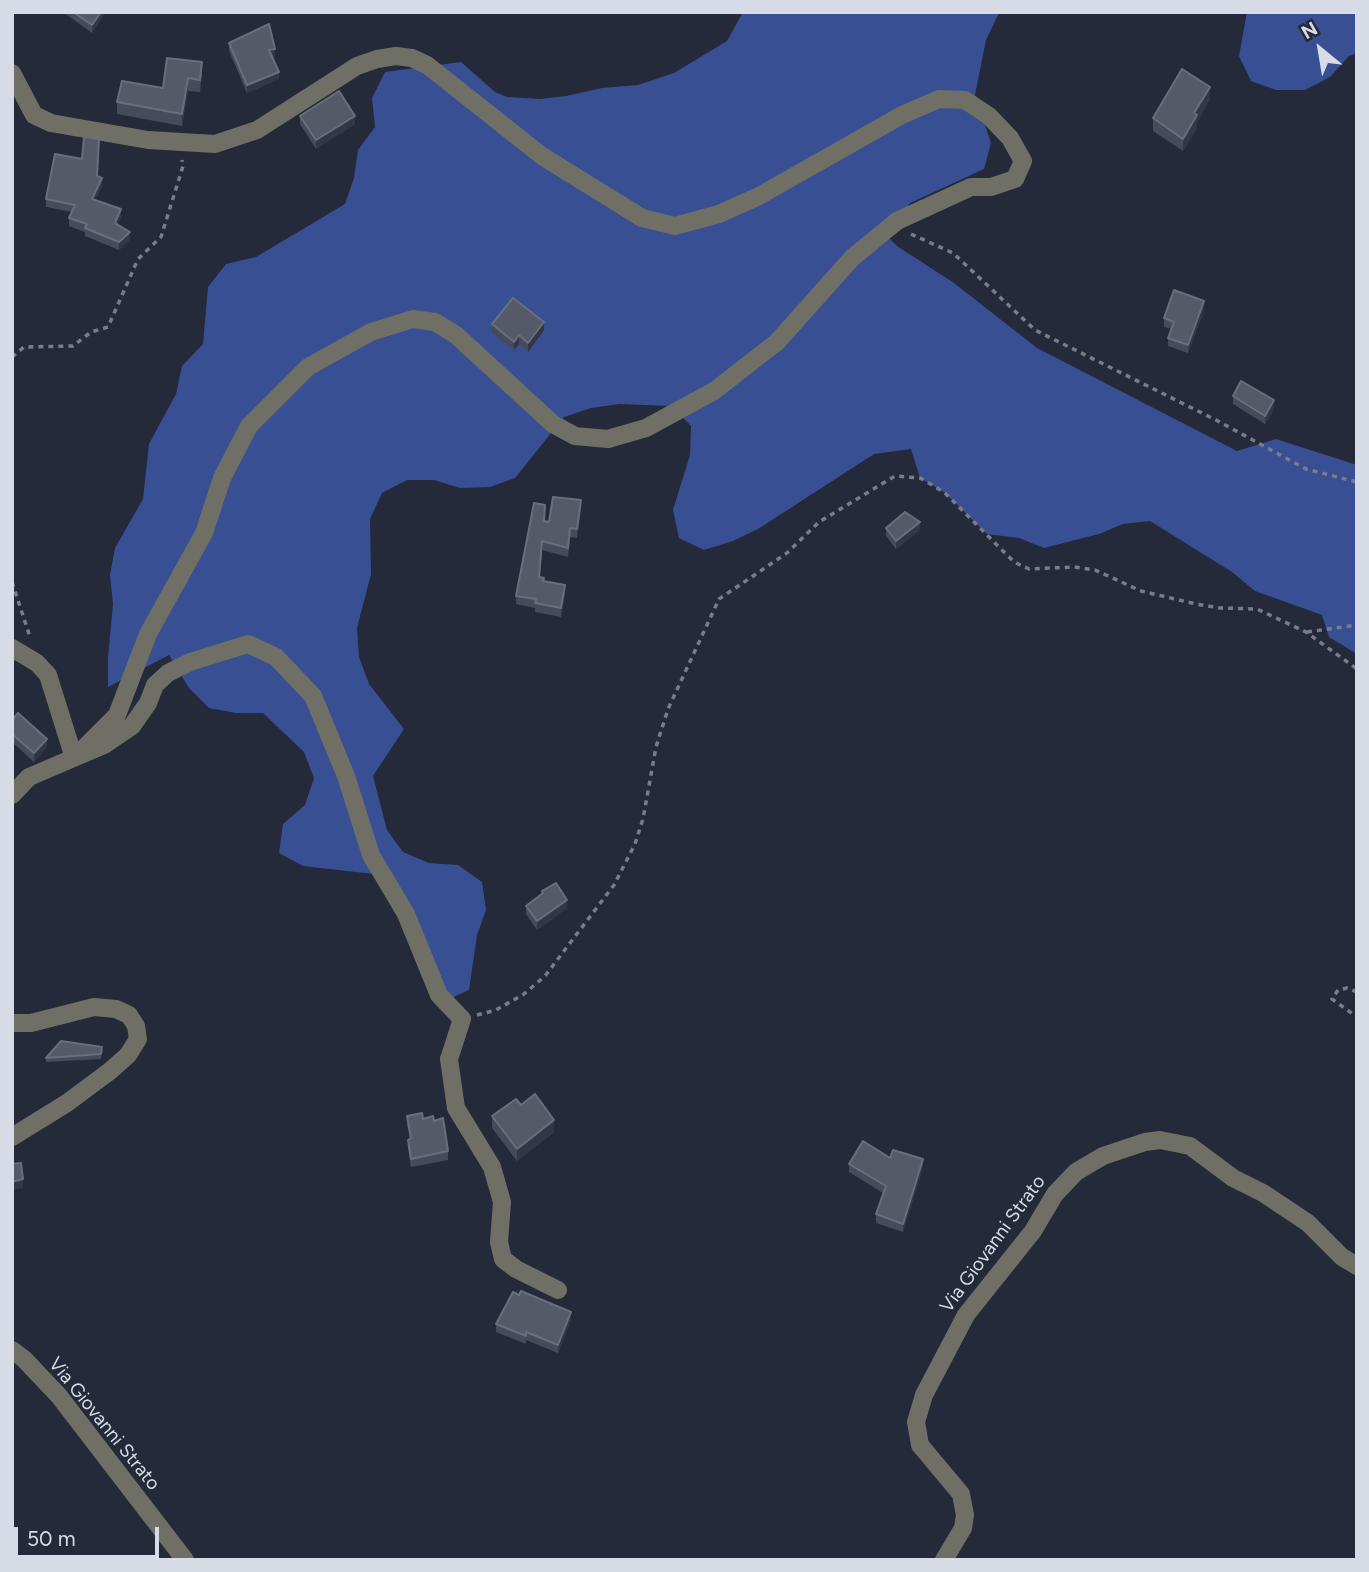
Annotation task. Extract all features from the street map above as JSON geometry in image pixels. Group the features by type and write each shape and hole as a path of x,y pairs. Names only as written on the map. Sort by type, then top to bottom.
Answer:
{"street":[{"path":"12,73 34,115 51,123 148,140 215,144 257,130 357,66 396,56 412,58 427,65 542,156 642,218 675,226 719,214 759,196 902,115 939,99 965,100 989,116 1010,138 1023,161 1015,179 991,187 971,187 897,221 852,258 777,342 714,391 646,428 608,439 575,436 553,424 456,335 435,322 413,319 371,332 308,368 249,426 222,478 204,533 148,634 117,715 74,758"},
{"path":"12,795 21,777 104,745 132,726 148,703 155,685 168,673 190,662 248,644 276,657 313,696 346,776 371,855 405,914 439,995 462,1019 449,1059 456,1108 492,1167 502,1202 499,1242 503,1259 516,1269 558,1290"},
{"path":"12,648 37,663 48,675 74,758"},
{"path":"12,1023 31,1023 94,1007 116,1009 129,1015 136,1026 138,1039 128,1055 110,1071 67,1103 12,1138"},
{"name":"Via Giovanni Strato","path":"944,1560 963,1528 964,1506 961,1494 920,1445 916,1422 924,1395 965,1315 1033,1231 1055,1194 1076,1172 1102,1156 1145,1142 1160,1140 1190,1146 1233,1178 1263,1193 1308,1223 1342,1257 1357,1266"},
{"name":"Via Giovanni Strato","path":"12,1350 60,1396 185,1560"}],"path":[{"path":"12,357 24,346 73,346 91,332 108,327 138,259 161,237 183,166 180,141"},
{"path":"897,221 913,236 953,253 1035,330 1216,420 1306,470 1357,482"},
{"path":"462,1019 496,1010 524,994 545,976 614,885 635,844 643,819 656,747 668,709 719,599 787,553 819,522 895,476 920,478 944,492 1014,562 1029,569 1074,567 1095,570 1141,591 1220,608 1258,610 1306,632 1357,670"},
{"path":"12,582 37,663"},
{"path":"1306,632 1357,625"},
{"path":"1357,992 1347,988 1338,990 1332,999 1357,1017"}],"shaded area":[{"path":"743,12 1001,12 986,40 975,95 991,143 984,169 910,203 889,238 954,283 1037,348 1237,451 1276,439 1357,465 1357,654 1329,637 1322,615 1255,591 1232,572 1150,521 1123,524 1099,534 1044,548 1019,538 987,534 944,492 920,478 911,449 874,454 758,529 733,541 704,550 679,538 673,510 690,455 691,426 672,406 619,404 591,408 564,417 515,478 490,487 460,488 434,480 407,480 382,493 370,519 371,574 357,628 359,657 369,684 404,729 373,776 387,830 403,852 429,863 458,865 482,882 486,910 477,935 469,990 445,1001 391,876 303,866 279,853 283,824 305,805 314,778 304,752 263,713 236,713 209,708 189,688 169,655 108,687 113,604 110,575 115,548 143,499 149,444 176,394 182,366 203,344 208,287 226,264 256,257 345,204 354,178 358,150 375,127 372,98 385,72 461,62 495,92 507,97 540,99 602,88 638,85 674,73 727,41"},
{"path":"1247,12 1357,12 1357,53 1349,56 1330,77 1305,90 1276,90 1251,81 1239,56"}],"building":[{"path":"73,12 101,12 92,25"},
{"path":"269,24 275,49 269,50 279,72 247,85 229,43"},
{"path":"167,58 202,62 200,80 188,78 182,114 117,102 122,81 163,88"},
{"path":"1182,69 1210,87 1194,113 1197,115 1183,139 1153,118"},
{"path":"339,91 355,116 316,140 300,116"},
{"path":"84,137 99,139 97,176 102,178 92,199 121,209 115,223 130,232 119,242 85,228 87,224 69,218 75,205 46,199 55,154 82,159"},
{"path":"1174,290 1204,301 1188,345 1168,338 1174,322 1164,318"},
{"path":"513,298 544,322 528,343 519,335 514,342 492,324"},
{"path":"1241,381 1274,400 1265,416 1233,396"},
{"path":"553,497 581,500 577,529 570,528 568,548 542,541 539,577 544,578 543,581 565,585 561,608 535,603 536,599 516,596 534,503 545,505 544,521 549,522"},
{"path":"905,512 920,522 896,541 886,528"},
{"path":"18,713 47,739 34,753 12,734 12,720"},
{"path":"556,883 567,900 537,921 526,906 543,893 542,891"},
{"path":"61,1041 102,1047 101,1054 46,1058"},
{"path":"535,1094 554,1120 517,1149 492,1116 516,1099 521,1105"},
{"path":"422,1113 423,1119 433,1116 434,1121 443,1118 448,1151 411,1159 407,1116"},
{"path":"863,1141 890,1158 893,1150 923,1159 903,1224 876,1214 886,1186 849,1164"},
{"path":"21,1163 23,1179 12,1182 12,1164"},
{"path":"521,1291 571,1312 558,1345 496,1324 513,1292 519,1295"}]}
